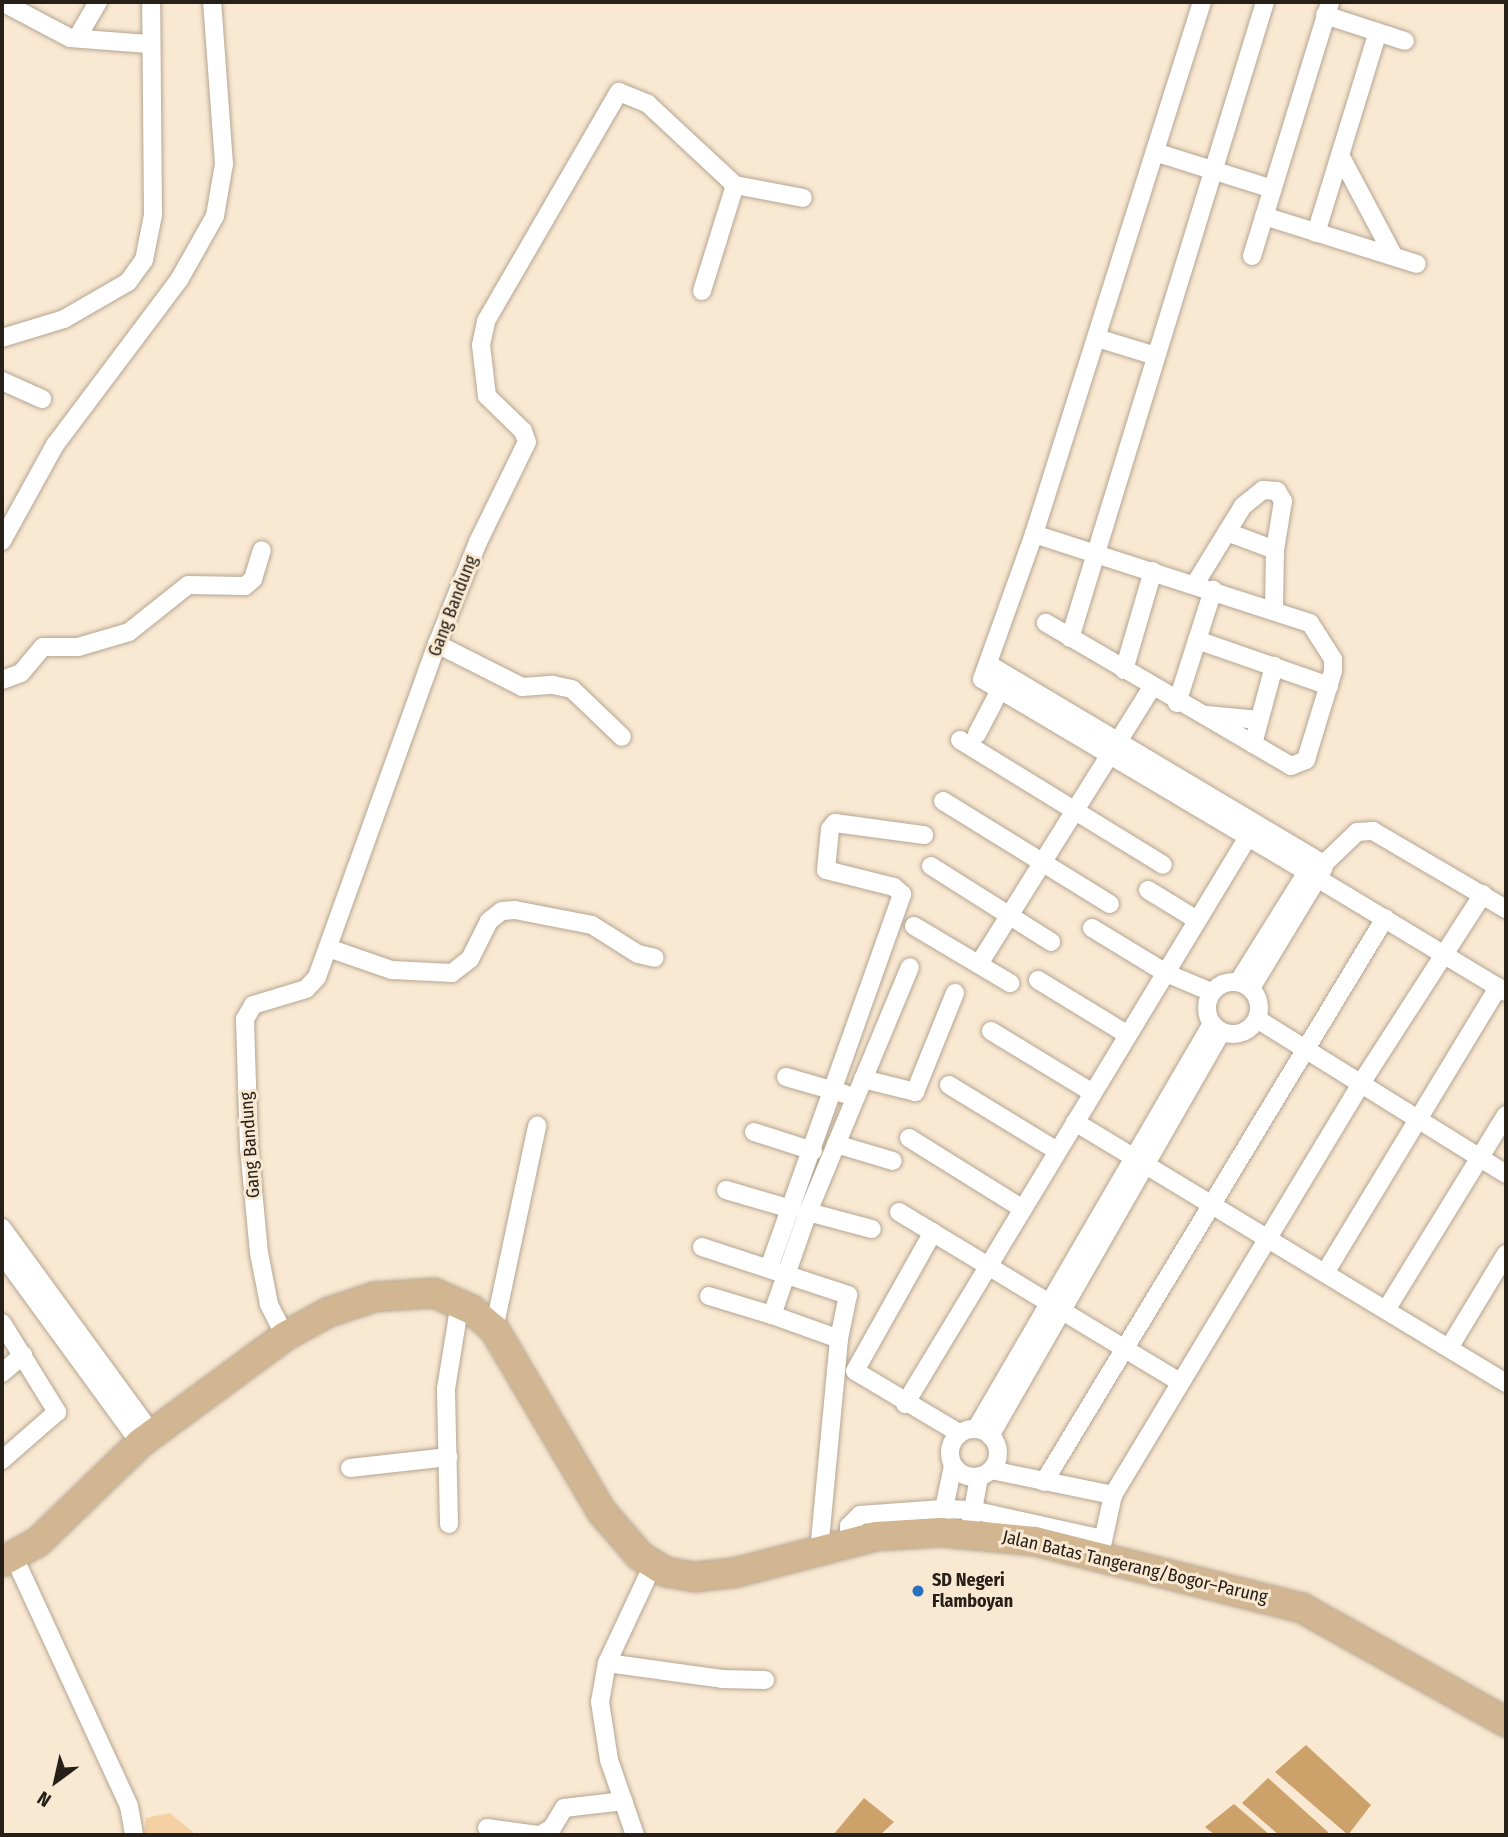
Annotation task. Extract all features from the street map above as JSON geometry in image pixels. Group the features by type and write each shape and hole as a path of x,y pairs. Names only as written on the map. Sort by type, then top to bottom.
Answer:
{"main road":[{"path":"8,1559 38,1542 146,1439 285,1336 329,1312 373,1297 434,1293 460,1303 494,1329 602,1511 653,1566"},
{"name":"Jalan Batas Tangerang/Bogor–Parung","path":"653,1566 681,1576 718,1576 942,1520 971,1522 1035,1541 1102,1548 1302,1608 1506,1722"}],"street":[{"path":"2,2 27,8 77,38 148,44"},
{"path":"77,38 97,2"},
{"path":"2,338 64,319 128,282 144,260 153,215 148,44 151,2"},
{"path":"2,541 55,446 179,280 215,216 224,164 212,2"},
{"path":"1202,2 1034,534 983,680 1113,748 1318,867 1384,918 1502,990 1418,1120 1325,1273"},
{"path":"1070,638 1265,2"},
{"path":"1252,256 1326,6 1378,32 1405,41"},
{"path":"1316,233 1342,159 1378,32"},
{"name":"Gang Bandung","path":"285,1336 269,1304 259,1253 249,1148 245,1019 253,1005 312,984 328,948 437,644 478,542 527,442 523,431 487,396 483,329 614,96 624,91 648,104 735,185"},
{"path":"1155,152 1272,189"},
{"path":"1342,159 1392,253"},
{"path":"702,291 735,185 803,198"},
{"path":"1264,216 1392,253 1417,264"},
{"path":"1097,338 1156,356"},
{"path":"2,381 42,400"},
{"path":"1195,584 1243,506 1262,490 1276,491 1283,501 1275,550 1274,608"},
{"path":"1227,532 1275,550"},
{"path":"1034,534 1274,608 1310,623 1333,659 1329,685 1302,765 1291,766 1177,703 1046,623"},
{"path":"2,680 21,673 43,647 78,647 129,632 188,585 245,586 253,579 262,550"},
{"path":"1124,670 1153,571"},
{"path":"1177,703 1213,590"},
{"path":"1197,640 1329,685"},
{"path":"437,644 522,687 553,685 572,689 622,737"},
{"path":"988,664 1248,837 1318,867"},
{"path":"1253,744 1274,666"},
{"path":"979,964 1152,687"},
{"path":"1000,690 969,737 1075,810 1163,865"},
{"path":"1198,714 1259,720"},
{"path":"943,801 1110,904"},
{"path":"800,1210 813,1151 902,894 894,887 826,870 831,828 835,823 924,835"},
{"path":"1245,985 1318,867 1357,832 1373,831 1506,909"},
{"path":"905,1404 1248,837"},
{"path":"931,866 1051,942"},
{"path":"1148,890 1198,920"},
{"path":"1102,1548 1113,1495 1360,1085 1483,894"},
{"path":"328,948 392,970 452,973 470,959 489,921 502,911 515,910 592,925 638,954 655,958"},
{"path":"1044,1482 1384,918"},
{"path":"914,926 1010,983"},
{"path":"1092,929 1166,973 1211,992"},
{"path":"772,1315 777,1270 800,1210 836,1144 910,967"},
{"path":"1038,980 1128,1035"},
{"path":"1218,985 1245,985 1258,997 1257,1019 1242,1033 1217,1028 1206,1003 1218,985"},
{"path":"863,1079 915,1092 955,993"},
{"path":"1257,1019 1304,1051 1506,1174"},
{"path":"942,1520 953,1466 950,1448 975,1433 1217,1028"},
{"path":"992,1031 1093,1093"},
{"path":"786,1077 855,1098"},
{"path":"949,1085 1057,1151"},
{"path":"1386,1310 1506,1115"},
{"path":"1075,1122 1506,1382"},
{"path":"494,1329 537,1126"},
{"path":"754,1132 813,1151"},
{"path":"909,1138 1023,1209"},
{"path":"836,1144 893,1161"},
{"path":"726,1190 872,1229"},
{"path":"899,1212 1180,1382"},
{"path":"2,1228 146,1439"},
{"path":"933,1233 855,1371 905,1404 975,1433 998,1453 985,1474 971,1522"},
{"path":"702,1247 848,1295 839,1339 819,1551"},
{"path":"2,1254 146,1439"},
{"path":"1449,1348 1506,1254"},
{"path":"709,1296 839,1339"},
{"path":"449,1524 446,1389 460,1303"},
{"path":"2,1323 57,1412 2,1460"},
{"path":"2,1373 23,1355"},
{"path":"350,1468 448,1457"},
{"path":"953,1466 965,1475 985,1474 1113,1495"},
{"path":"8,1559 124,1794 134,1835"},
{"path":"635,1835 602,1729 600,1702 607,1663 653,1566"},
{"path":"607,1663 722,1679 765,1680"},
{"path":"487,1828 539,1835 552,1828 564,1808 624,1801"}],"shaded area":[{"path":"1306,1745 1371,1805 1348,1835 1275,1772"},
{"path":"1268,1778 1328,1832 1327,1835 1279,1835 1242,1803"},
{"path":"864,1798 894,1822 880,1835 833,1835"},
{"path":"1234,1804 1270,1835 1215,1835 1205,1827"},
{"path":"170,1813 196,1835 144,1835 146,1818"}],"place":[{"name":"SD Negeri Flamboyan","path":"918,1591"}]}
